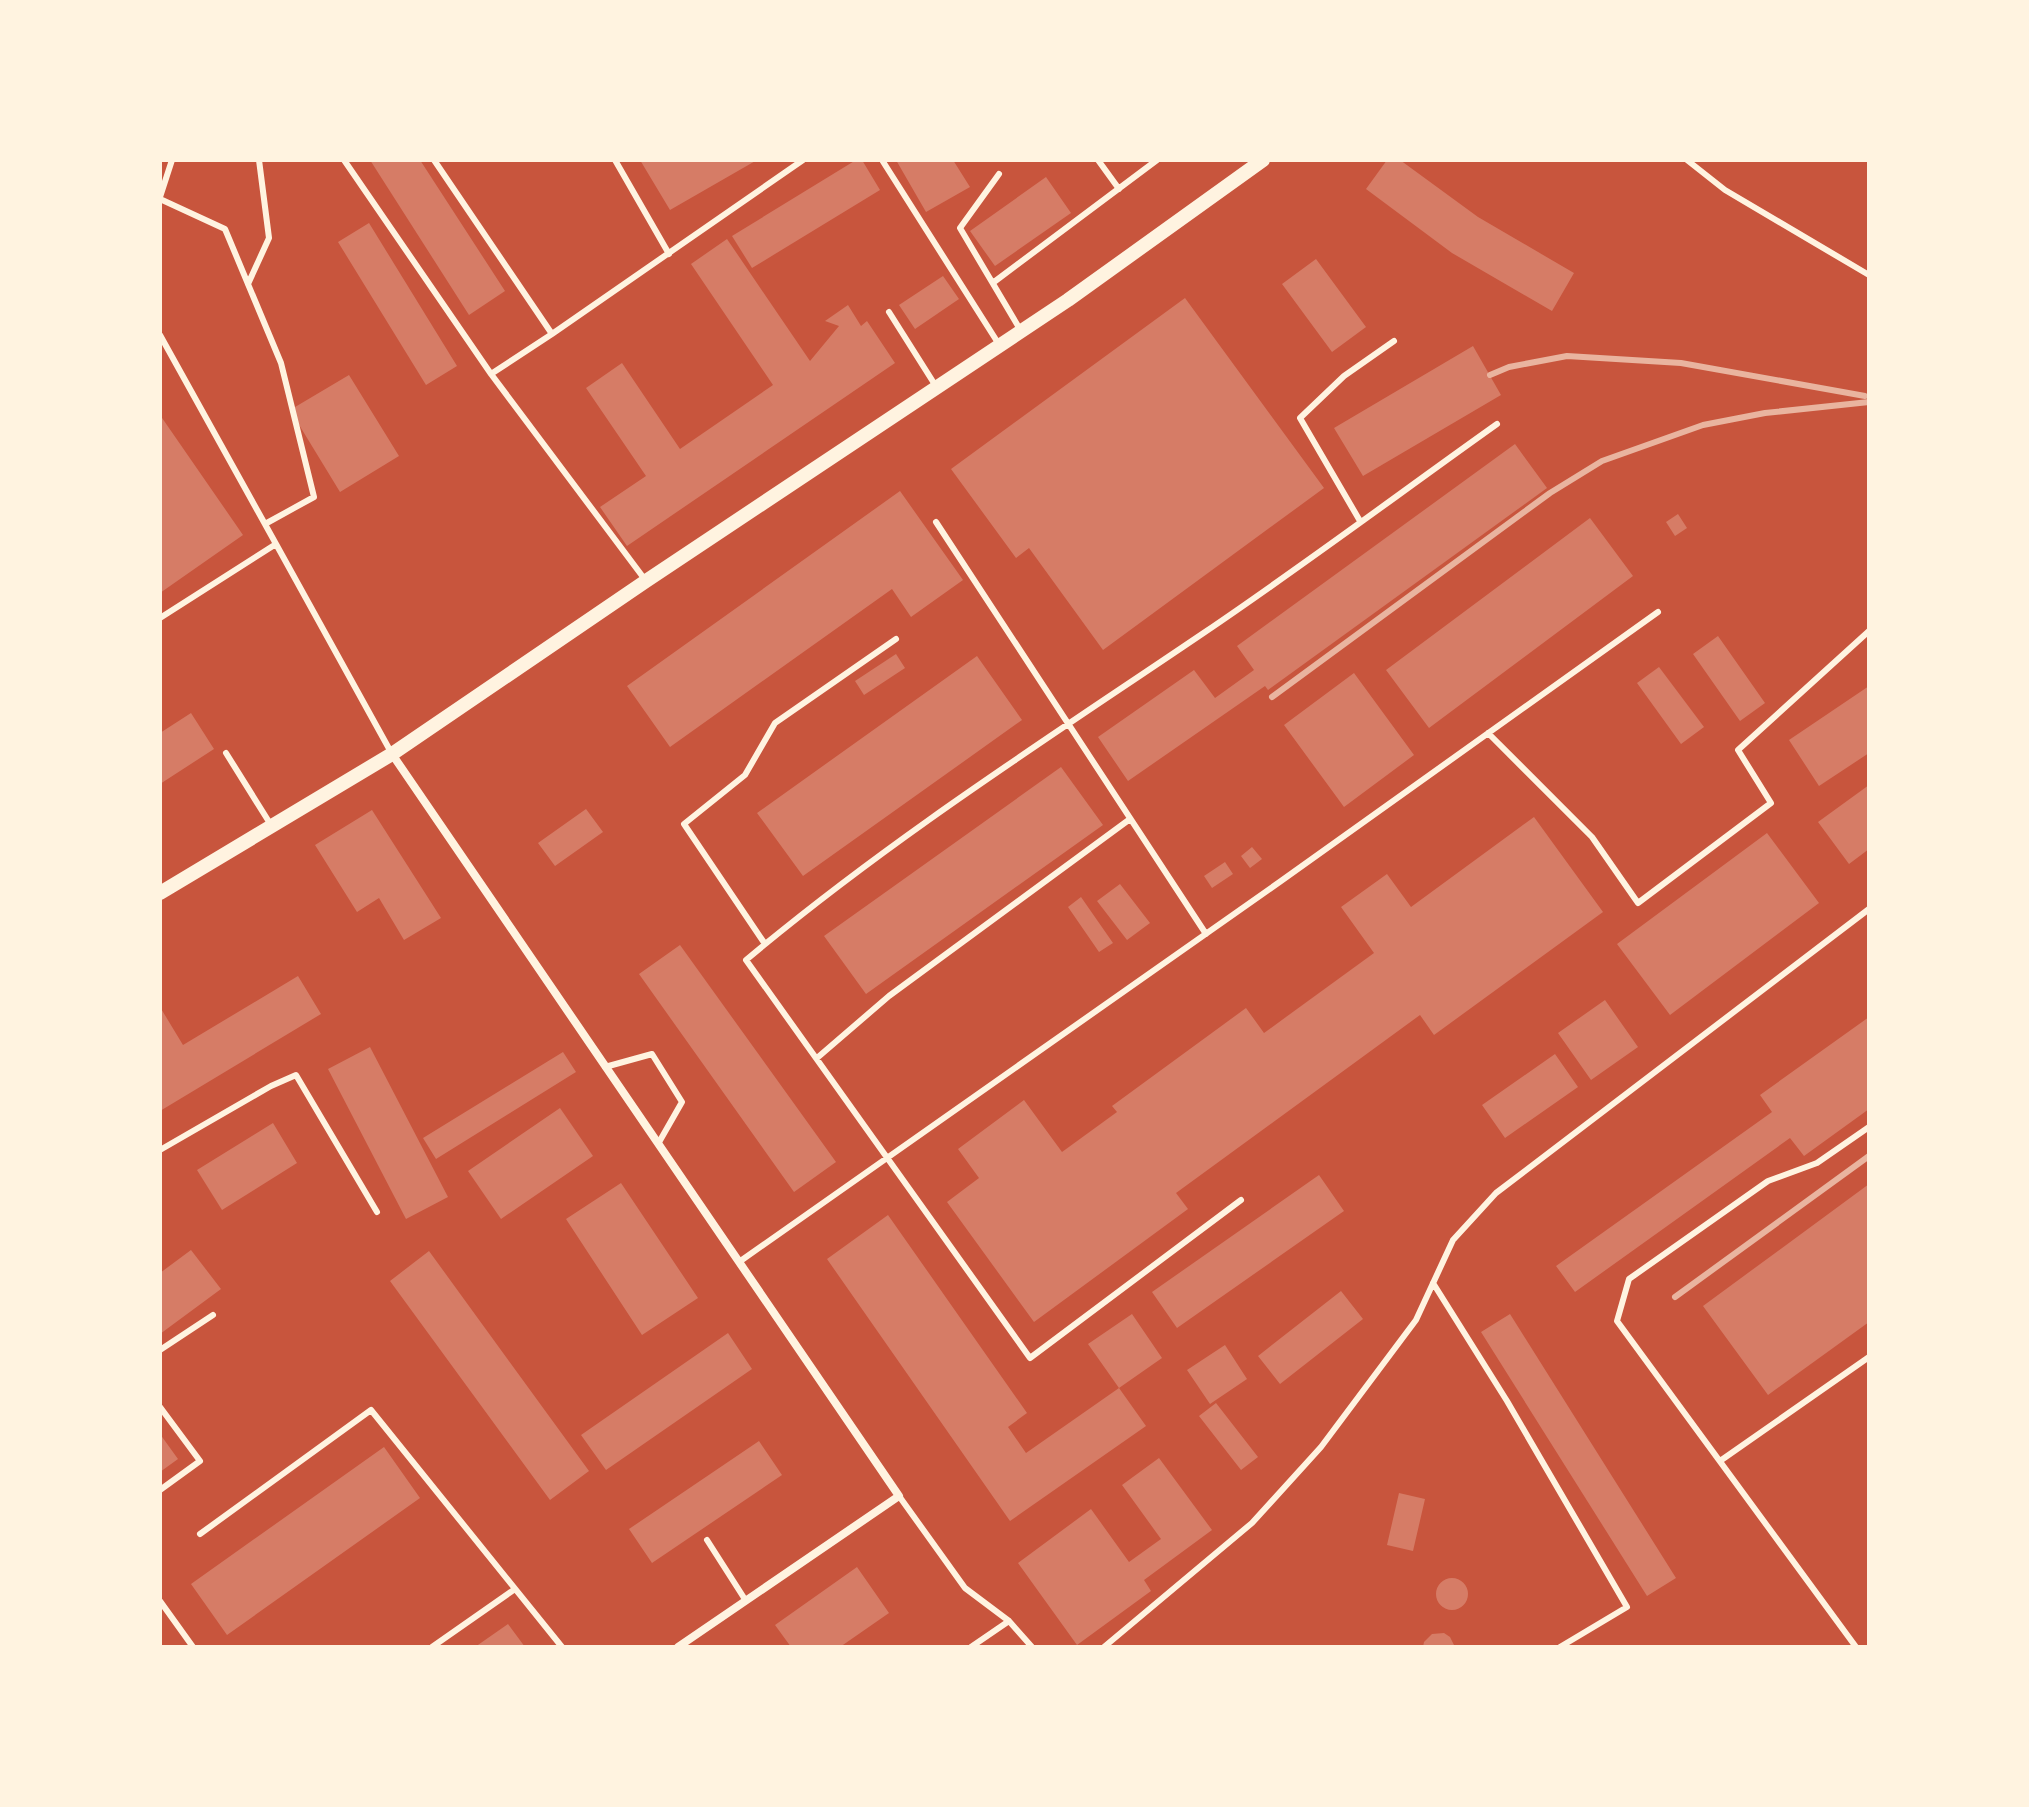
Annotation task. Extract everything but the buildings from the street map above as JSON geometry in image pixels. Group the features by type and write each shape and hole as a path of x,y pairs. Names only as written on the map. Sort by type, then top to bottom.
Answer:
{"street":[{"path":"160,893 392,754 1068,300 1263,160"},
{"path":"392,754 899,1496 678,1647"}],"lane":[{"path":"172,160 160,198 225,229 281,363 314,497 265,524"},
{"path":"248,284 269,238 259,160"},
{"path":"344,160 491,374 646,581"},
{"path":"434,160 552,334"},
{"path":"615,160 669,254"},
{"path":"491,374 803,160"},
{"path":"882,160 1000,346"},
{"path":"1098,160 1119,189"},
{"path":"994,282 1157,160"},
{"path":"1687,160 1725,190 1869,275"},
{"path":"999,174 960,228 1021,331"},
{"path":"889,312 937,388"},
{"path":"160,335 392,754"},
{"path":"1360,521 1300,418 1344,376 1394,341"},
{"path":"1241,1200 1030,1358 746,960 801,913 1497,424"},
{"path":"936,522 1206,934"},
{"path":"160,618 276,544"},
{"path":"739,1262 1658,612"},
{"path":"1488,733 1592,837 1638,903 1771,803 1738,750 1869,631"},
{"path":"765,944 684,824 745,775 775,723 896,639"},
{"path":"226,753 272,826"},
{"path":"817,1058 889,996 1130,819"},
{"path":"1104,1647 1252,1523 1321,1447 1416,1320 1453,1240 1496,1193 1869,909"},
{"path":"605,1067 652,1054 682,1102 658,1144"},
{"path":"160,1150 271,1086 296,1075 377,1212"},
{"path":"1856,1647 1617,1321 1629,1279 1768,1181 1817,1163 1869,1127"},
{"path":"1433,1283 1507,1401 1627,1607 1560,1647"},
{"path":"160,1350 213,1315"},
{"path":"1720,1461 1869,1357"},
{"path":"160,1407 200,1461 160,1490"},
{"path":"200,1534 371,1410 562,1647"},
{"path":"899,1496 965,1588 1009,1621 1032,1647"},
{"path":"707,1540 746,1601"},
{"path":"432,1647 515,1589"},
{"path":"160,1601 193,1647"},
{"path":"971,1647 1009,1621"}],"railway":[{"path":"1490,375 1509,367 1567,356 1681,363 1865,396"},
{"path":"1272,697 1550,493 1602,461 1703,425 1765,413 1869,402"},
{"path":"1675,1297 1869,1156"}]}
